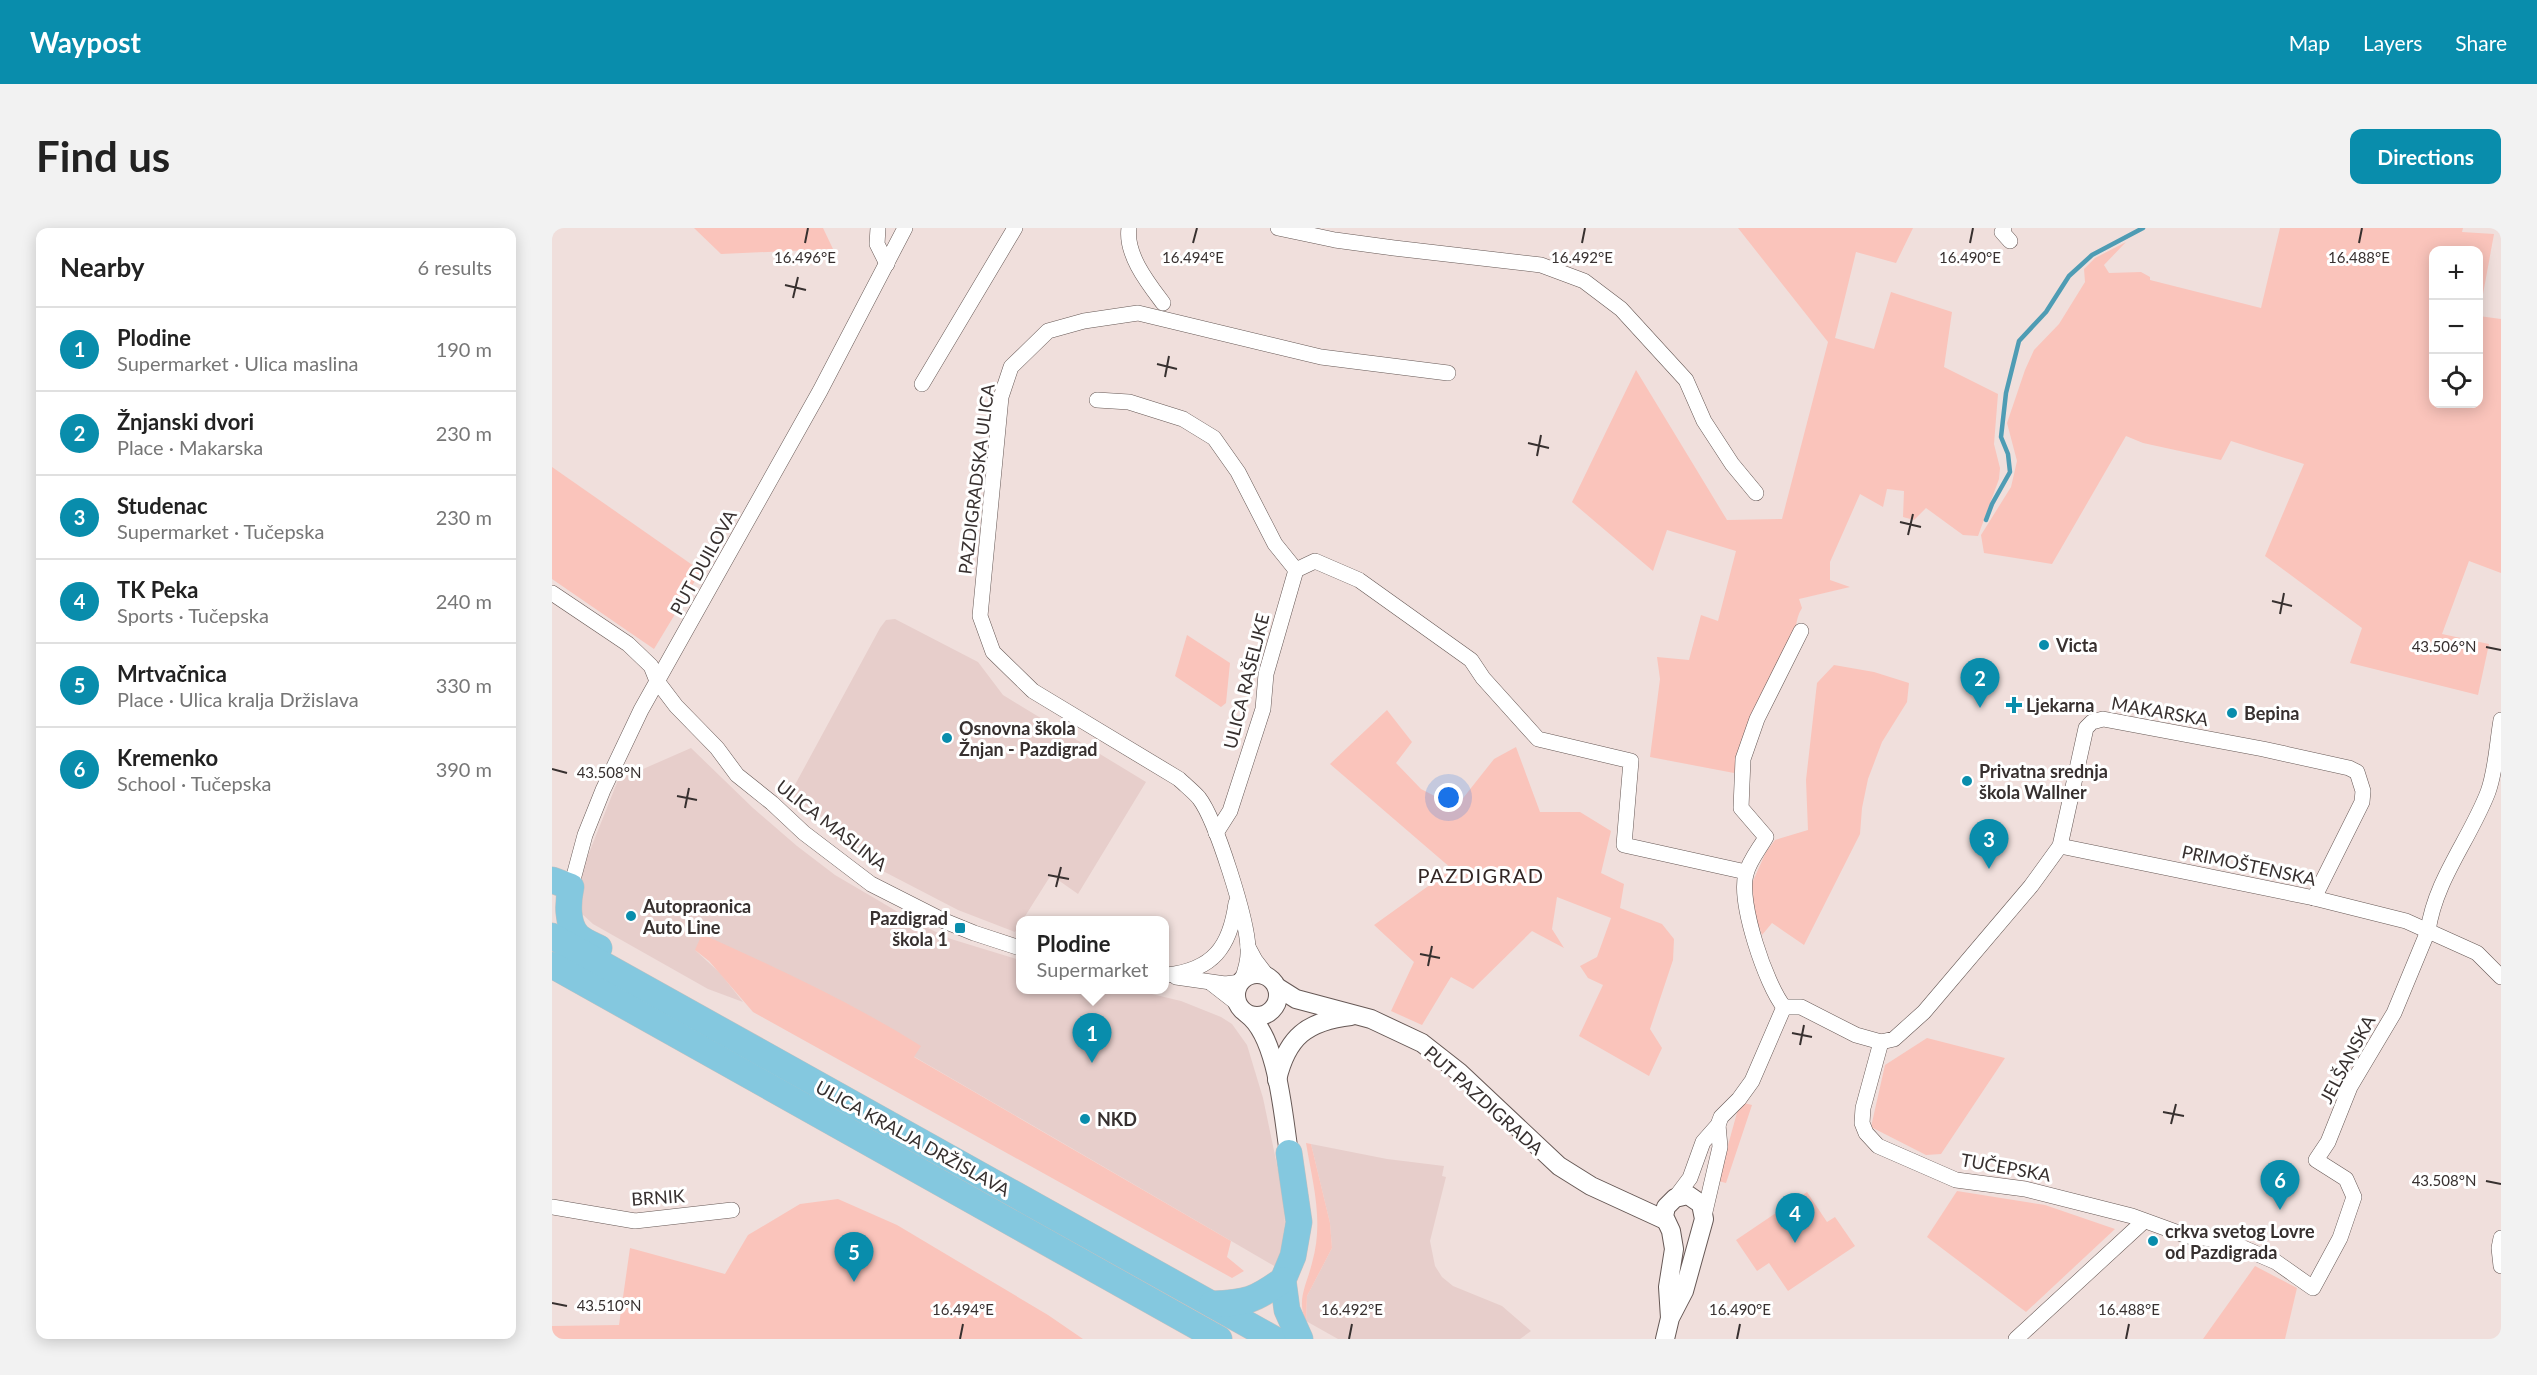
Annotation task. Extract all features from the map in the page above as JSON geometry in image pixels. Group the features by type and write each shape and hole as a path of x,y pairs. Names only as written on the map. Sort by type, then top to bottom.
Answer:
{"highway":[{"path":"562,884 578,936 651,977 660,998"},
{"name":"ULICA KRALJA DRŽISLAVA","path":"552,936 1274,1339"},
{"name":"ULICA KRALJA DRŽISLAVA","path":"552,965 1211,1336"},
{"path":"1289,1154 1299,1222 1293,1256 1283,1280 1287,1310 1300,1339"},
{"path":"1212,1304 1257,1299 1283,1280"}],"street":[{"path":"878,228 877,244 887,264"},
{"name":"PUT DUILOVA","path":"562,884 603,790 657,681 814,401 905,228"},
{"path":"922,384 1015,228"},
{"path":"1129,228 1127,241 1148,284 1163,303"},
{"path":"1278,228 1335,240 1541,265 1584,280 1622,309 1686,380 1704,421 1732,464 1755,493"},
{"name":"PAZDIGRADSKA ULICA","path":"1216,833 1199,798 1179,779 1033,691 993,652 980,616 1001,397 1011,367 1048,331 1084,321 1138,313 1321,357 1448,373"},
{"path":"1097,400 1130,402 1183,419 1214,438 1238,472 1275,544 1296,570 1315,561 1359,580 1471,660 1483,678 1538,739 1631,761 1624,844 1746,872"},
{"name":"ULICA RAŠELJKE","path":"1216,833 1230,811 1263,709 1266,674 1296,570"},
{"name":"ULICA MASLINA","path":"552,593 628,644 651,666 657,681 676,706 717,748 737,775 804,833 872,884 942,920 1016,947"},
{"path":"1784,1007 1770,985 1746,908 1746,872 1766,837 1741,808 1743,759 1757,719 1801,632"},
{"name":"MAKARSKA","path":"2060,846 2086,728 2092,722 2103,719 2263,748 2349,768 2357,772 2361,781 2362,802 2314,898"},
{"path":"2428,931 2430,919 2451,865 2488,791 2501,720"},
{"name":"PUT PAZDIGRADA","path":"1216,833 1237,900 1248,947 1248,960 1242,981"},
{"path":"1784,1007 1801,1007 1856,1035 1881,1042 1894,1039 1924,1012 2031,886 2060,846"},
{"name":"PRIMOŠTENSKA","path":"2060,846 2314,898 2406,921 2476,953 2501,976"},
{"path":"1169,975 1180,974 1199,967 1220,951 1232,926 1237,900"},
{"name":"JELŠANSKA","path":"2313,1288 2340,1238 2354,1197 2346,1179 2316,1160 2328,1142 2350,1087 2394,1013 2428,931"},
{"name":"PUT PAZDIGRADA","path":"1248,947 1255,960 1273,982 1287,994 1307,1002 1360,1015 1422,1043 1460,1072 1559,1166 1591,1186 1670,1213"},
{"path":"1169,976 1211,983 1234,984 1255,974 1273,982 1279,999 1272,1010 1268,1043"},
{"path":"1242,981 1236,991 1242,1009"},
{"path":"1211,983 1255,1020 1268,1043 1289,1154"},
{"name":"PUT PAZDIGRADA","path":"1272,1010 1307,1002"},
{"path":"1670,1318 1668,1287 1674,1249 1670,1213 1690,1178 1702,1142 1752,1081 1784,1007"},
{"path":"1242,1009 1261,1016 1272,1010"},
{"path":"1276,1082 1289,1047 1299,1034 1324,1021 1360,1015"},
{"name":"TUČEPSKA","path":"1881,1042 1863,1107 1862,1123 1866,1133 1878,1146 1956,1180 2025,1189 2081,1202 2187,1236 2227,1241 2276,1262 2313,1288"},
{"path":"1665,1339 1670,1318 1684,1291 1704,1220 1720,1147 1718,1125"},
{"path":"1688,1195 1695,1198 1703,1208 1704,1220 1695,1233 1688,1235 1670,1213 1688,1195"},
{"name":"BRNIK","path":"552,1207 635,1221 732,1210"},
{"path":"2016,1339 2144,1221"},
{"path":"2501,1238 2501,1266"}],"shaded area":[{"path":"694,228 823,228 833,249 721,254"},
{"path":"1738,228 1913,228 1896,263 1856,252 1835,338 1874,349 1891,292 1952,312 1944,367 1998,394 1994,444 2000,468 1999,479 1978,536 1963,535 1926,508 1914,520 1903,517 1904,491 1887,489 1883,507 1860,494 1830,562 1830,580 1850,587 1799,599 1802,608 1793,639 1753,721 1734,773 1650,757 1660,679 1657,657 1689,660 1701,615 1718,621 1736,551 1667,530 1653,571 1572,502 1636,370 1727,520 1782,519 1828,342"},
{"path":"2280,228 2463,228 2462,232 2494,234 2483,294 2483,246 2429,246 2429,408 2483,408 2483,317 2501,319 2501,573 2469,561 2442,634 2489,644 2478,695 2350,663 2362,628 2265,556 2304,464 2231,441 2221,460 2143,443 2126,436 2052,564 1984,553 1981,535 2011,487 2017,461 2007,423 2034,350 2059,324 2085,282 2084,269 2095,258 2126,242 2104,265 2109,273 2141,272 2150,277 2150,280 2261,308"},
{"path":"552,467 701,571 654,649 552,579"},
{"name":"Osnovna škola Žnjan - Pazdigrad","path":"895,619 978,662 1003,695 1146,782 1078,894 1051,875 1025,916 1016,916 1015,932 958,910 879,869 834,838 839,830 790,794 886,620"},
{"path":"1187,635 1230,663 1226,703 1221,707 1175,676"},
{"path":"1834,665 1874,672 1909,683 1907,702 1882,742 1868,779 1860,834 1804,945 1772,923 1762,935 1752,908 1752,883 1766,852 1775,840 1808,830 1806,780 1817,683"},
{"path":"1387,710 1412,742 1396,763 1421,789 1456,807 1494,759 1516,747 1540,812 1580,812 1611,831 1601,873 1624,884 1620,908 1662,924 1674,939 1673,960 1650,1029 1662,1048 1649,1076 1579,1036 1603,985 1588,978 1580,966 1597,957 1611,918 1557,897 1552,929 1564,948 1532,931 1473,989 1451,977 1422,1025 1391,1011 1414,962 1374,925 1452,869 1330,764"},
{"path":"691,748 753,808 835,875 915,922 951,939 1016,959 1016,994 1152,994 1181,1001 1221,1017 1232,1024 1247,1045 1263,1098 1282,1189 1285,1223 1276,1267 913,1056 920,1046 695,950 720,973 743,1002 708,989 593,924 581,913 578,898 581,873 618,780"},
{"path":"702,934 841,1000 921,1046 914,1057 1231,1241 1227,1257 1244,1271 1232,1278 753,1012 709,961 695,950"},
{"path":"1927,1038 2005,1058 1941,1154 1926,1155 1871,1127 1885,1065"},
{"path":"1740,1102 1752,1105 1726,1183 1718,1181"},
{"path":"1306,1143 1311,1144 1330,1223 1332,1248 1307,1296 1306,1321 1302,1299 1315,1248 1317,1218"},
{"path":"1311,1144 1387,1159 1444,1166 1442,1176 1446,1177 1430,1241 1435,1266 1442,1277 1453,1286 1502,1306 1531,1331 1520,1339 1338,1339 1306,1321 1307,1296 1332,1248 1330,1223"},
{"path":"1957,1191 2045,1205 2115,1229 2026,1312 1927,1237"},
{"path":"1807,1192 1827,1222 1835,1217 1855,1246 1788,1291 1769,1263 1757,1271 1736,1240"},
{"path":"838,1199 897,1225 1048,1315 1083,1339 552,1339 552,1326 619,1325 630,1248 725,1274 748,1235 800,1204"},
{"path":"2255,1266 2297,1288 2285,1339 2203,1339"}],"waterway":[{"path":"1986,520 2010,472 2008,454 2001,437 2006,393 2019,341 2046,312 2069,276 2092,255 2143,228"}],"place":[{"name":"Victa","path":"2044,645"},
{"name":"Ljekarna","path":"2014,705"},
{"name":"Žnjanski dvori","path":"1980,708"},
{"name":"Bepina","path":"2232,713"},
{"name":"Osnovna škola Žnjan - Pazdigrad","path":"947,738"},
{"name":"Privatna srednja škola Wallner","path":"1967,781"},
{"name":"Studenac","path":"1989,869"},
{"name":"Autopraonica Auto Line","path":"631,916"},
{"name":"Pazdigrad škola 1","path":"960,928"},
{"name":"Plodine","path":"1092,1063"},
{"name":"NKD","path":"1085,1119"},
{"name":"Kremenko","path":"2280,1210"},
{"name":"crkva svetog Lovre od Pazdigrada","path":"2153,1241"},
{"name":"TK Peka","path":"1795,1243"},
{"name":"Mrtvačnica","path":"854,1282"}],"district":[{"name":"PAZDIGRAD","path":"1481,875"}]}
